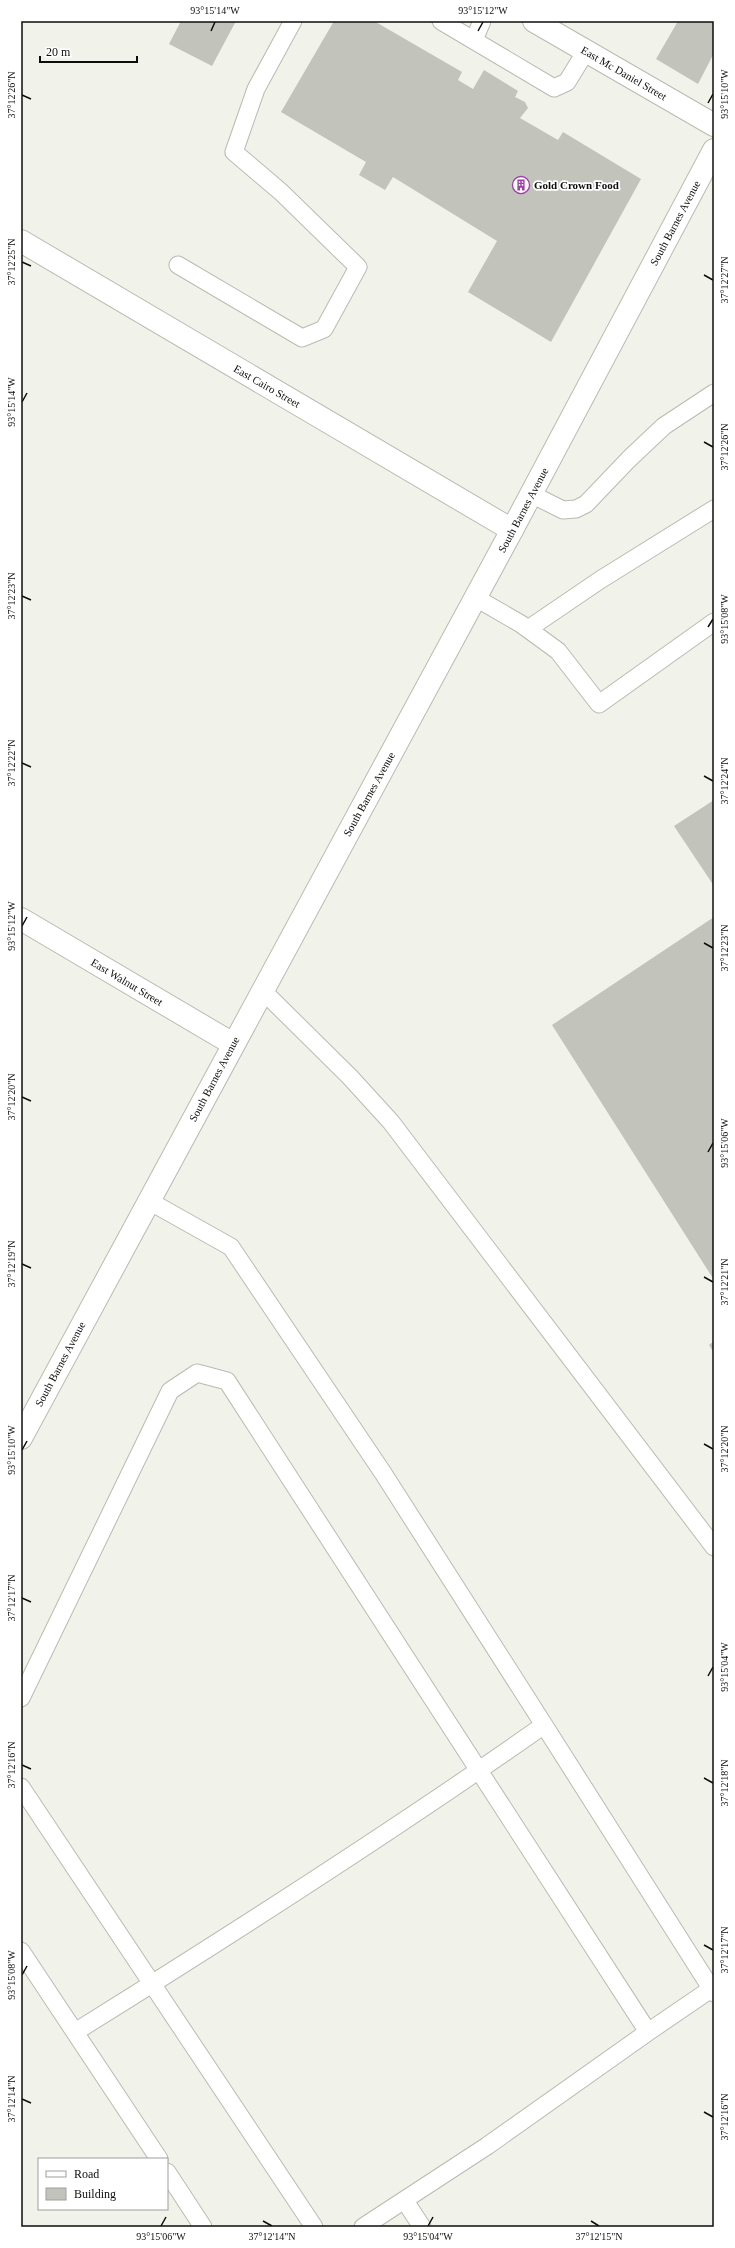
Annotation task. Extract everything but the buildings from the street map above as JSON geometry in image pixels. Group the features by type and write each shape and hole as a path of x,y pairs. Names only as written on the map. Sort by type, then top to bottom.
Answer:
{"street":[{"name":"East Mc Daniel Street","path":"534,21 714,125"},
{"name":"South Barnes Avenue","path":"21,1438 262,990 476,598 712,156"},
{"name":"East Cairo Street","path":"21,241 512,530"},
{"name":"East Walnut Street","path":"21,919 233,1044"}],"lane":[{"path":"178,265 302,338 324,329 358,267 281,192 234,152 256,88 293,21"},
{"path":"441,21 554,88 567,82 586,51"},
{"path":"474,40 482,21"},
{"path":"531,494 563,510 576,509 586,504 629,459 664,426 714,393"},
{"path":"528,629 600,580 714,508"},
{"path":"476,598 528,629 558,651 599,704 714,622"},
{"path":"262,990 350,1078 391,1122 714,1547"},
{"path":"149,1201 231,1247 383,1473 713,1991 648,2032 405,2201 363,2227"},
{"path":"21,1698 170,1391 197,1373 227,1381 648,2032"},
{"path":"75,2032 392,1830 544,1725"},
{"path":"21,1787 314,2227"},
{"path":"21,1951 158,2158"},
{"path":"168,2174 203,2227"},
{"path":"405,2201 422,2227"}],"place":[{"name":"Gold Crown Food","path":"521,185"}]}
